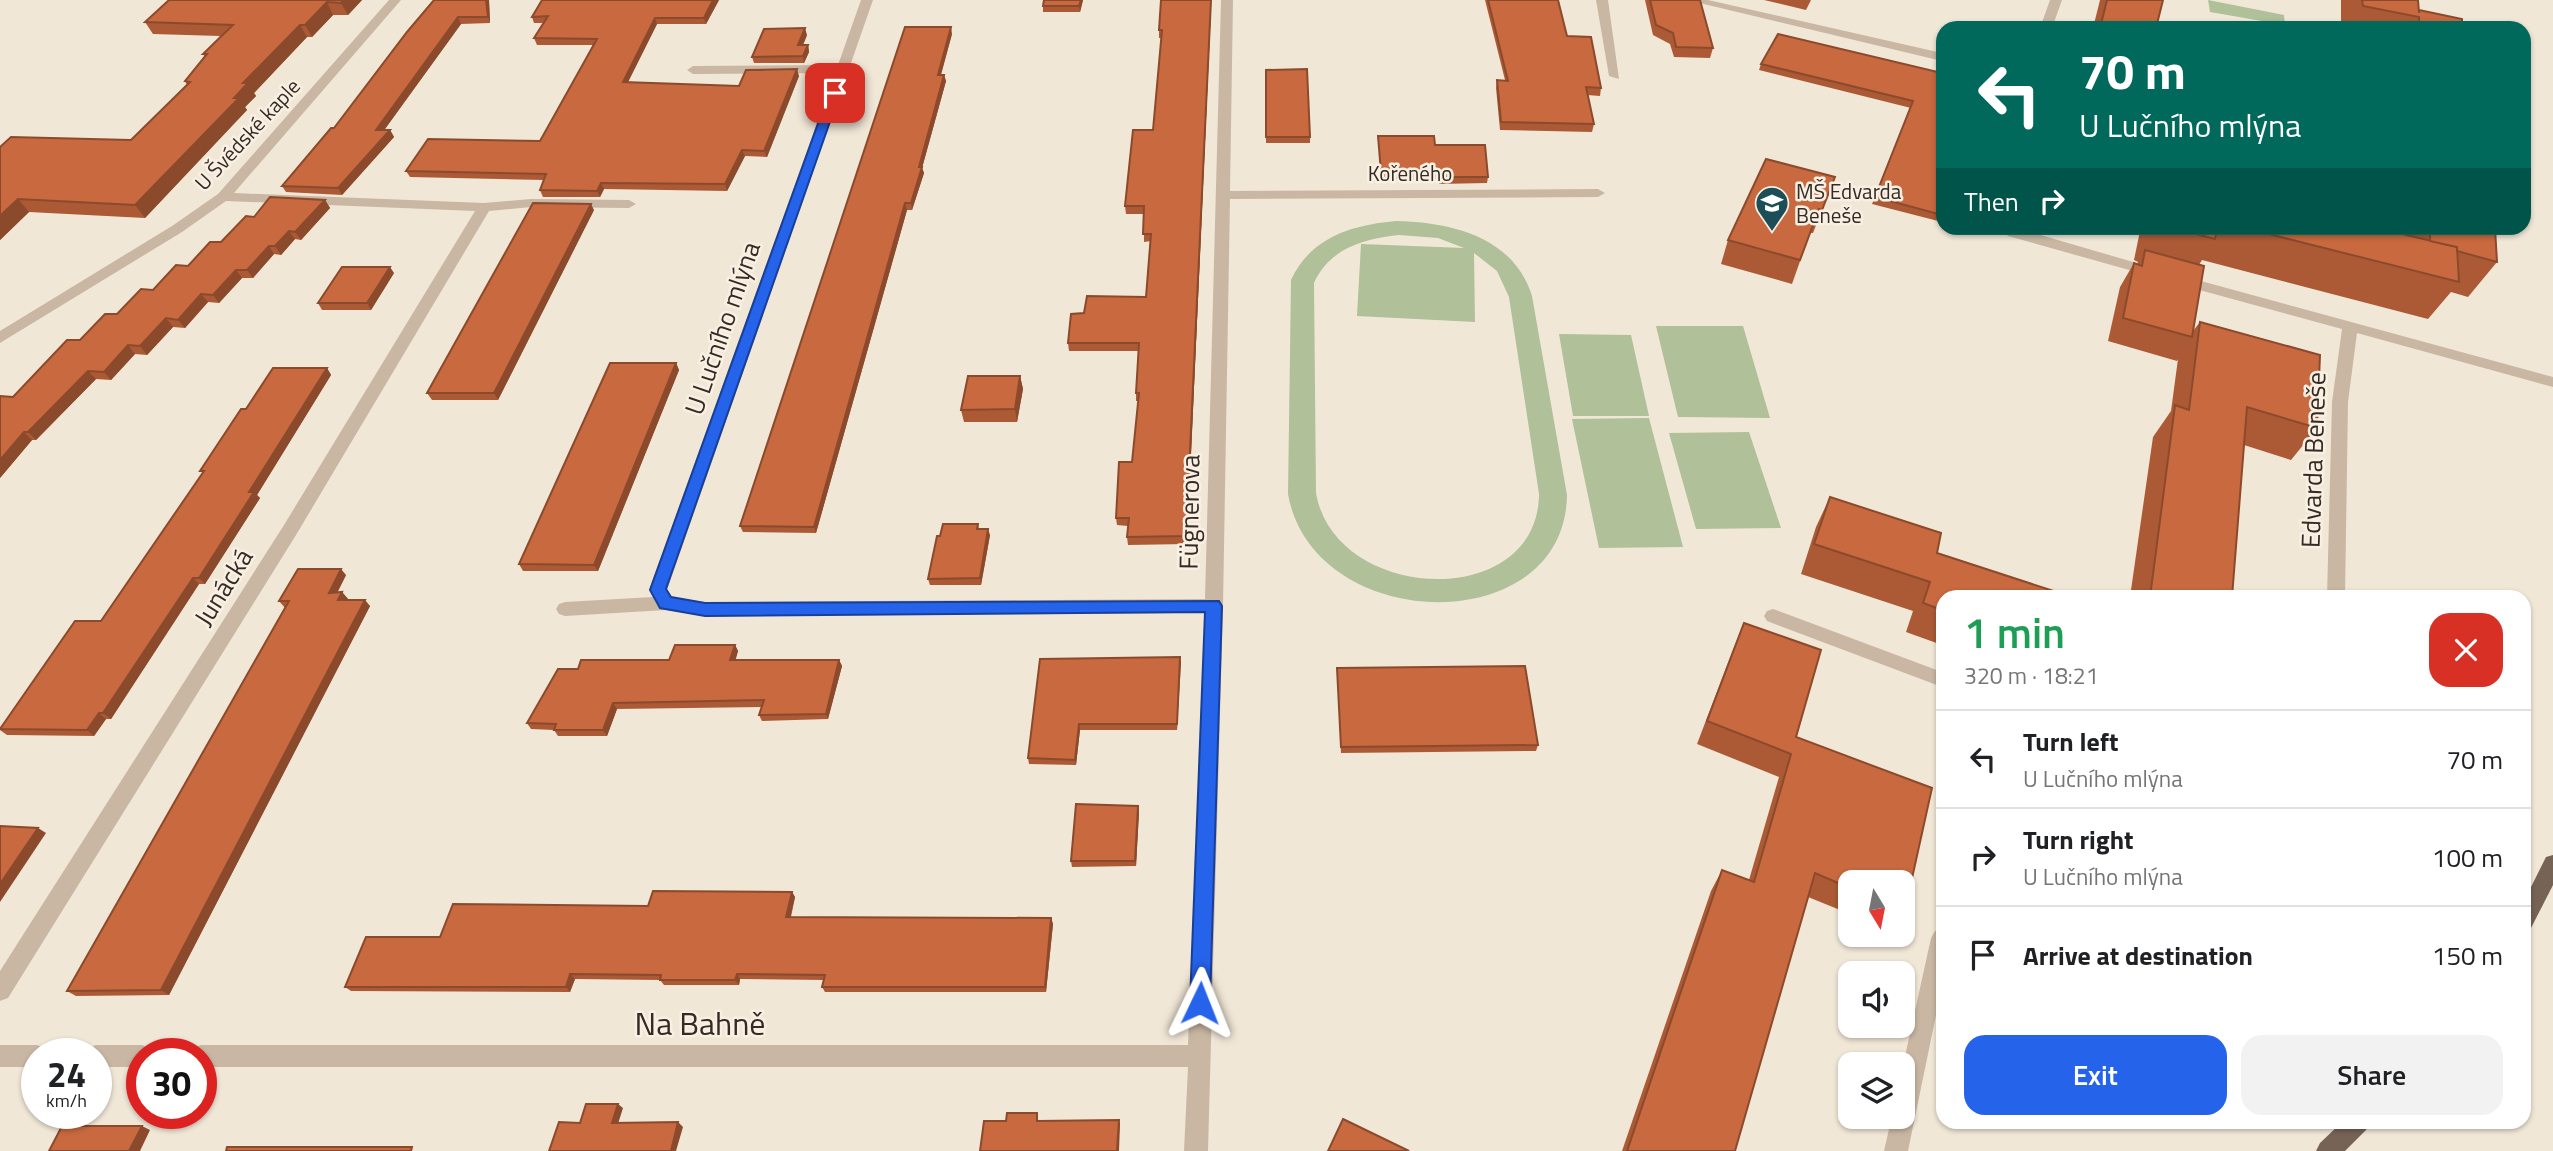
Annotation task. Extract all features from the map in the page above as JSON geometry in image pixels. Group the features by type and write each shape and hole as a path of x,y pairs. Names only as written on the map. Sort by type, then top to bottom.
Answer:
{"main road":[{"path":"2531,907 2553,864"},
{"path":"2328,1151 2351,1129"}],"street":[{"name":"U Švédské kaple","path":"0,338 177,229 223,197 396,0"},
{"name":"U Lučního mlýna","path":"666,603 658,590 867,0"},
{"name":"Fügnerova","path":"1196,1151 1214,606 1227,0"},
{"path":"1602,0 1615,76"},
{"path":"1693,0 1936,56"},
{"path":"2048,21 2056,0"},
{"path":"693,69 844,69"},
{"name":"Kořeného","path":"1222,195 1598,193"},
{"path":"223,197 484,207 531,203 629,204"},
{"name":"Junácká","path":"0,990 290,530 484,207"},
{"path":"2020,235 2553,382"},
{"name":"Edvarda Beneše","path":"2336,590 2340,402 2350,327"},
{"path":"565,609 666,603 705,609 1214,606"},
{"path":"1773,616 1936,678"},
{"path":"1896,1151 1936,966"},
{"path":"0,1056 21,1056"},
{"name":"Na Bahně","path":"217,1056 1198,1056"}],"green space":[{"path":"2208,0 2284,15 2285,21 2262,21 2210,12"},
{"path":"1396,221 1438,225 1478,237 1511,260 1523,276 1532,296 1567,495 1555,543 1526,576 1484,596 1436,602 1387,595 1342,574 1307,541 1288,494 1291,280 1299,265 1321,243 1349,230","holes":["1399,235 1438,238 1464,248 1361,244 1357,316 1475,322 1474,253 1497,271 1509,297 1539,494 1530,532 1506,559 1473,575 1434,579 1395,573 1359,556 1331,529 1316,493 1314,283 1329,261 1349,247 1373,239"]},
{"path":"1656,326 1743,326 1770,418 1678,417"},
{"path":"1559,334 1631,335 1649,416 1573,416"},
{"path":"1649,418 1683,547 1599,548 1572,419"},
{"path":"1749,432 1781,528 1696,529 1669,433"}],"building":[{"path":"169,0 343,0 341,3 327,2 305,25 300,25 243,83 248,83 234,98 239,98 135,205 18,199 0,216 0,147 11,137 131,140 190,82 185,81 207,54 203,54 233,25 145,22"},
{"path":"434,0 486,0 488,17 458,17 376,130 390,130 338,188 282,186 331,128 334,128"},
{"path":"542,0 713,0 704,18 655,18 623,82 739,86 746,70 797,69 764,151 742,150 725,184 601,183 597,191 540,190 546,174 406,171 428,139 540,141 597,39 534,38 548,16 532,17"},
{"path":"1044,0 1081,0 1079,6 1043,6"},
{"path":"1161,0 1211,0 1186,536 1127,537 1129,518 1116,518 1119,462 1132,462 1139,393 1136,393 1139,343 1068,343 1071,314 1084,313 1087,296 1146,297 1151,234 1143,234 1144,206 1125,206 1133,130 1153,130 1162,30 1159,30"},
{"path":"1488,0 1558,0 1567,36 1591,37 1601,88 1586,87 1594,124 1501,122 1497,80 1508,81"},
{"path":"1650,0 1700,0 1713,48 1676,47 1673,33 1656,25"},
{"path":"2107,0 2163,0 2158,21 2102,21"},
{"path":"2362,0 2418,0 2419,13 2419,10 2462,21 2419,21 2419,17 2363,6"},
{"path":"905,27 951,27 938,75 944,75 919,167 922,167 911,203 905,203 814,527 740,526"},
{"path":"805,28 798,45 808,45 803,56 752,57 764,29"},
{"path":"1778,34 1936,72 1936,213 1875,197 1913,101 1761,64"},
{"path":"1307,69 1310,137 1266,137 1266,70"},
{"path":"1378,136 1434,136 1435,145 1485,145 1488,177 1440,177 1438,168 1439,173 1381,172"},
{"name":"MŠ Edvarda Beneše","path":"1766,159 1835,177 1822,210 1819,209 1800,260 1728,240"},
{"path":"270,197 325,200 295,232 289,231 275,246 269,246 247,270 236,270 213,295 201,294 178,320 166,318 140,346 128,345 104,372 88,371 28,432 24,432 0,460 0,396 13,397 67,340 80,340 105,314 117,314 141,289 153,290 176,265 188,266 210,242 221,242 246,216 254,217"},
{"path":"533,203 591,204 494,393 427,393"},
{"path":"2200,235 2216,235 2215,239"},
{"path":"2273,235 2406,235 2457,247 2459,282"},
{"path":"2430,235 2495,235 2497,262 2457,251 2457,247 2430,241"},
{"path":"2145,250 2204,266 2192,337 2123,318 2134,263 2142,266"},
{"path":"342,267 390,267 367,303 318,303"},
{"path":"2200,322 2320,355 2317,428 2247,407 2233,590 2151,590 2175,405 2189,410"},
{"path":"610,363 676,363 594,565 519,564"},
{"path":"273,368 327,368 249,492 254,492 199,578 193,578 103,713 99,713 87,730 0,729 75,621 101,621 204,471 200,471 241,409 246,409"},
{"path":"968,376 1020,376 1015,409 961,410"},
{"path":"1830,497 1941,533 1937,553 2051,590 1936,590 1936,608 1923,603 1930,582 1814,544"},
{"path":"943,524 978,524 977,529 988,529 980,578 928,579 937,536 940,536"},
{"path":"298,569 341,569 329,593 342,592 338,600 365,600 161,990 67,991 289,601 279,601"},
{"path":"1744,623 1821,650 1796,737 1932,788 1914,870 1838,870 1838,883 1815,873 1735,1151 1627,1151 1722,870 1754,882 1791,754 1707,721"},
{"path":"675,645 735,645 730,660 839,660 826,714 759,715 764,700 613,703 603,730 554,730 556,724 527,723 558,669 578,669 581,660 669,660"},
{"path":"1180,657 1177,724 1079,724 1075,760 1028,758 1040,659"},
{"path":"1525,666 1538,745 1341,747 1337,668"},
{"path":"1076,804 1138,806 1135,861 1071,861"},
{"path":"0,826 38,828 0,884"},
{"path":"653,891 792,892 786,917 1051,918 1045,987 822,987 825,975 737,974 735,980 660,980 661,975 570,974 566,987 345,987 366,937 440,937 453,904 648,906"},
{"path":"586,1104 618,1104 612,1123 678,1122 671,1151 549,1151 559,1122 580,1123"},
{"path":"1007,1113 1037,1113 1037,1121 1119,1120 1117,1151 980,1151 984,1121 1006,1121"},
{"path":"1343,1119 1409,1151 1328,1151"},
{"path":"112,1126 126,1126 126,1129 140,1129 129,1151 49,1151 60,1129 112,1129"},
{"path":"227,1147 412,1147 411,1151 226,1151"}],"place":[{"name":"MŠ Edvarda Beneše","path":"1772,233"}],"route":[{"path":"835,93 791,209 658,590 666,603 705,609 1214,606 1200,1003"}]}
